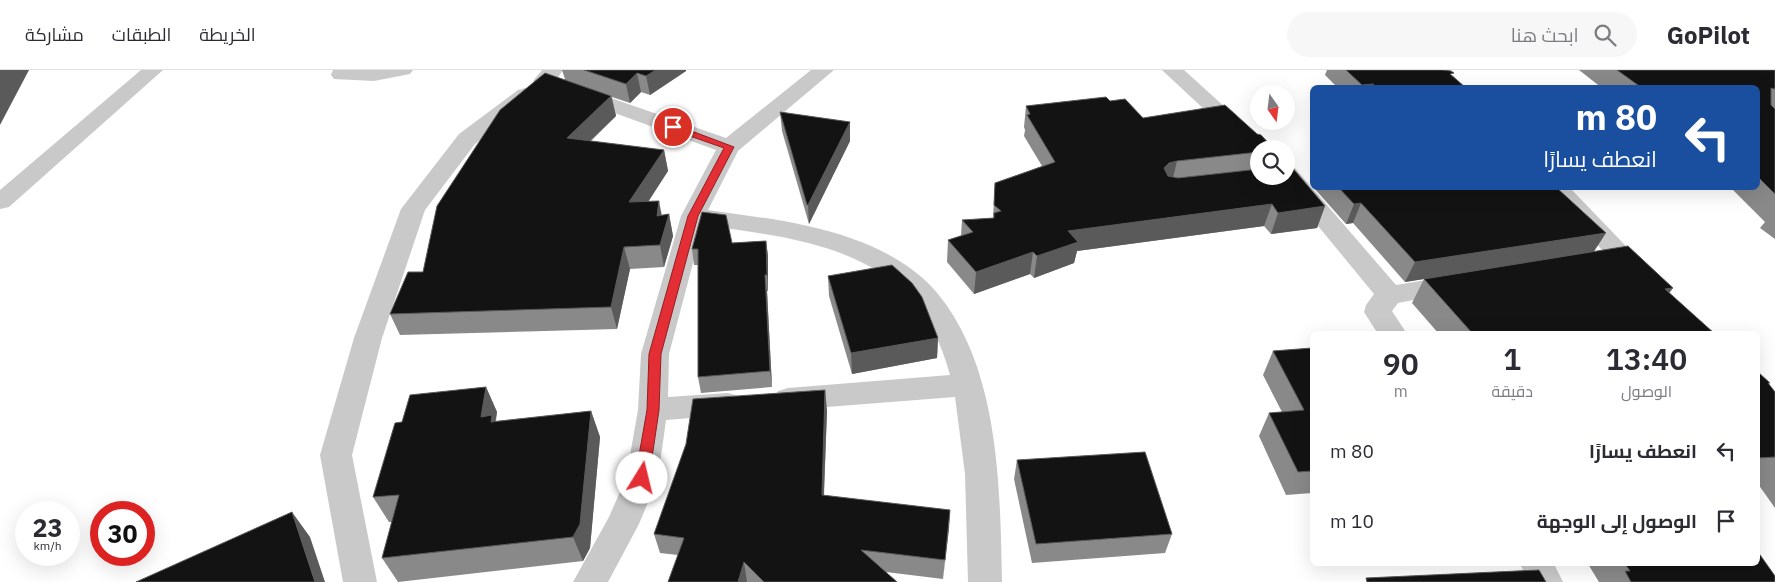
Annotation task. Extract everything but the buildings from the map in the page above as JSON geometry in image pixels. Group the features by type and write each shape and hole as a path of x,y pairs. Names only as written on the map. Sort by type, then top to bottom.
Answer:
{"street":[{"path":"0,202 153,70"},
{"path":"342,70 341,75 374,75 403,70"},
{"path":"590,582 622,524 642,478 653,410 655,354 693,216 729,147 824,70"},
{"path":"1172,70 1250,140"},
{"path":"360,582 336,455 368,338 413,208 468,139 548,75 729,147"},
{"path":"1295,182 1390,294"},
{"path":"1559,190 1655,292"},
{"path":"693,216 797,231 845,245 896,270 929,302 957,348 978,439 985,582"},
{"path":"1594,262 1623,258"},
{"path":"1391,331 1378,312 1379,306 1390,294 1477,281"},
{"path":"653,410 966,385"},
{"path":"1538,566 1546,582"}],"route":[{"path":"642,478 653,410 655,354 693,216 729,147 673,127"}]}
